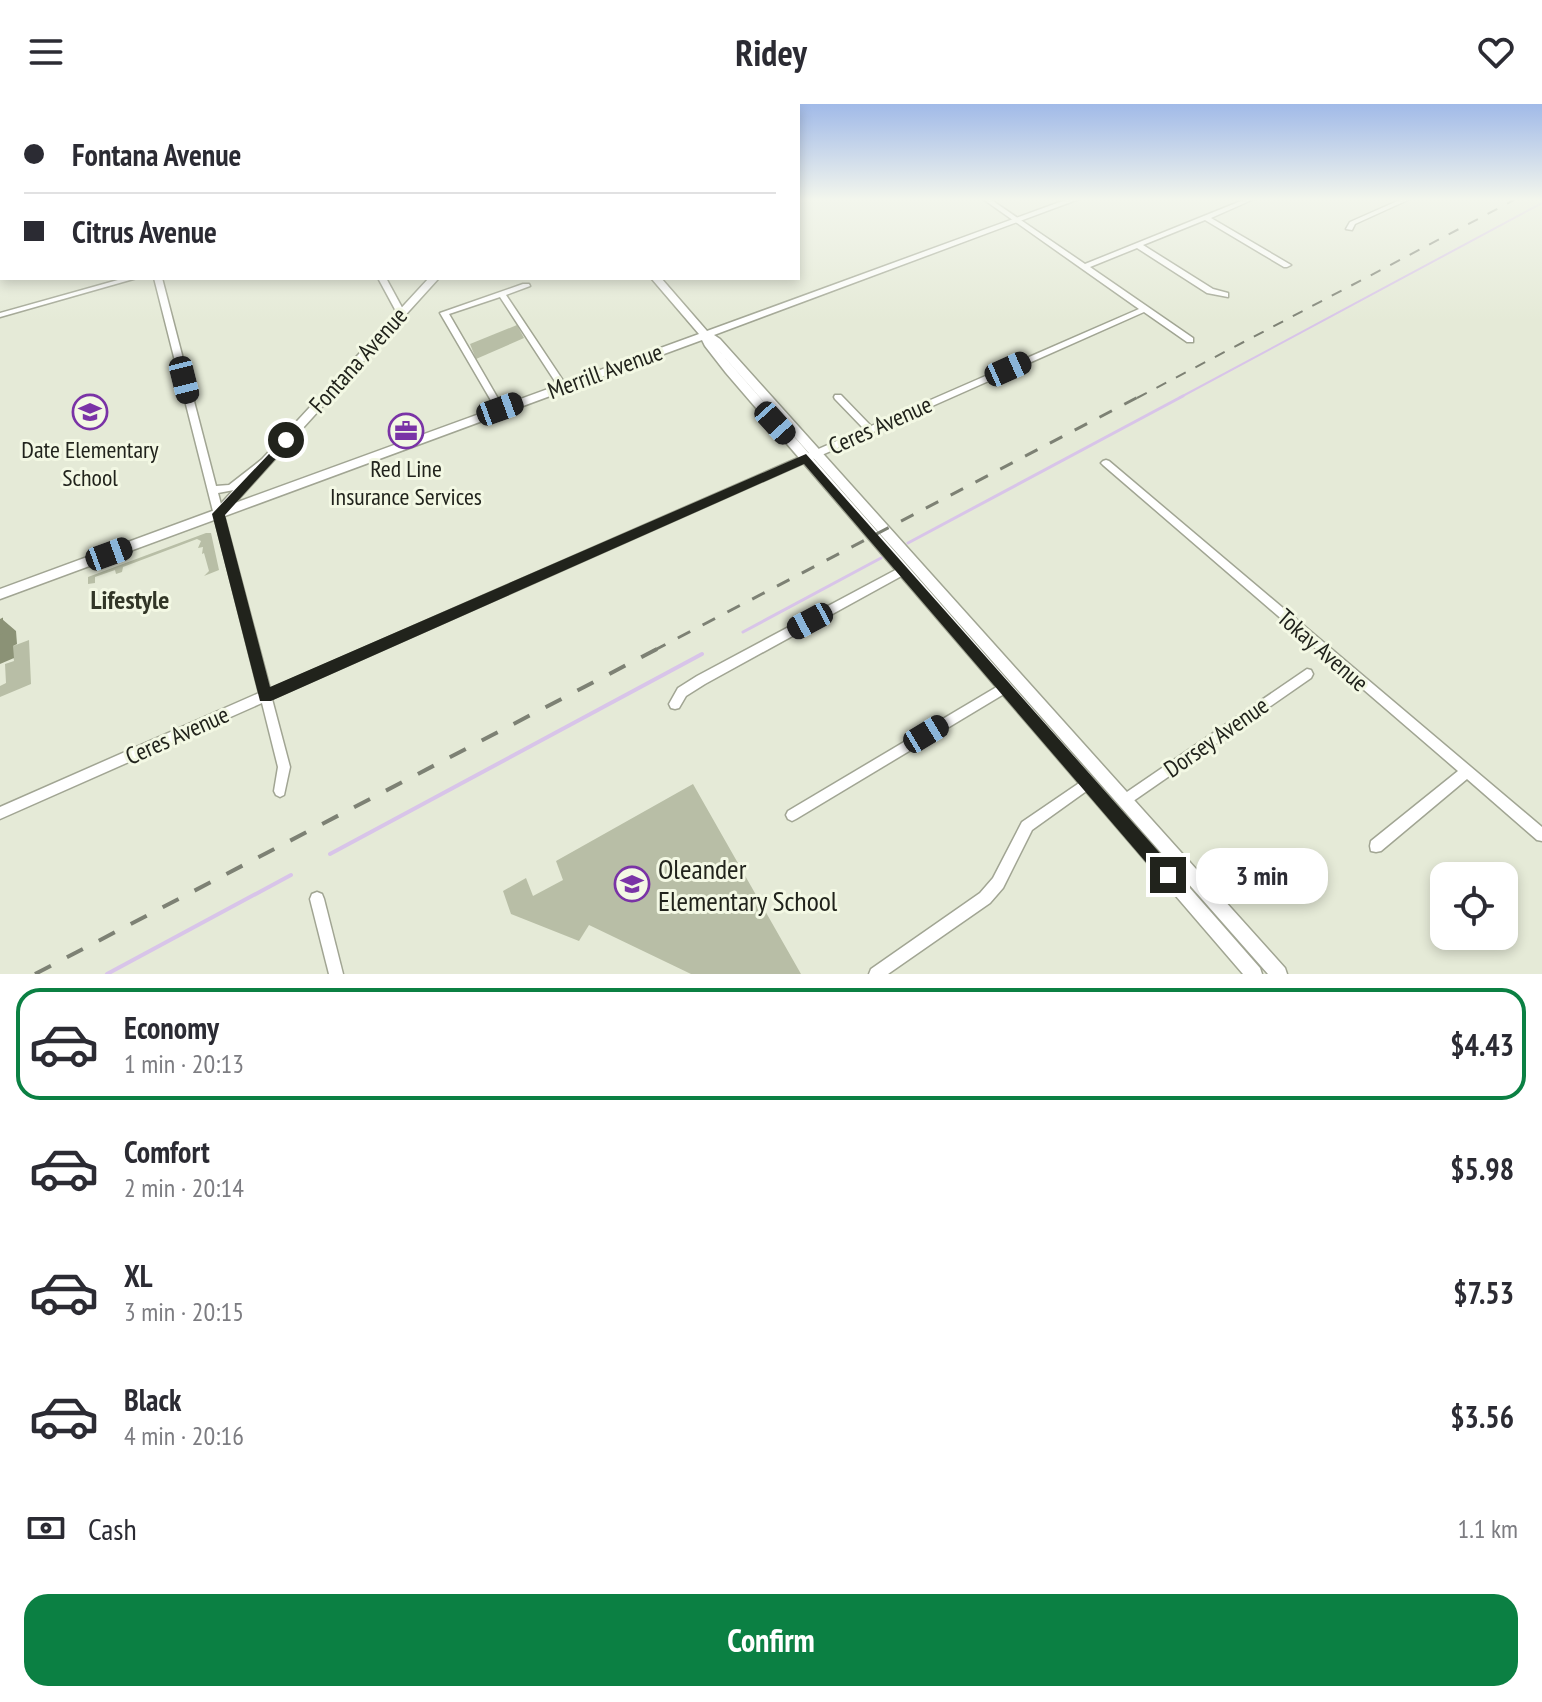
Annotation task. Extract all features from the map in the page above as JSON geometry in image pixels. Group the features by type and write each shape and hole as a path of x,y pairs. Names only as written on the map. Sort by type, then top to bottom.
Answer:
{"main road":[{"name":"Merrill Avenue","path":"0,594 964,240"},
{"name":"Fontana Avenue","path":"218,514 432,280"},
{"path":"658,280 705,335 708,344 730,371 812,456 1279,974"},
{"path":"895,550 903,570 1254,974"}],"street":[{"path":"1045,240 1190,340"},
{"path":"1084,267 1151,240"},
{"path":"1244,240 1287,265"},
{"path":"1138,245 1210,291 1225,295"},
{"path":"0,315 126,280"},
{"path":"159,280 284,767 280,791"},
{"path":"383,280 401,313"},
{"path":"500,409 444,313 526,286"},
{"path":"502,294 563,387"},
{"name":"Ceres Avenue","path":"0,813 1145,309"},
{"path":"838,397 870,430"},
{"path":"212,490 231,488 266,462"},
{"name":"Tokay Avenue","path":"1106,463 1542,835"},
{"path":"675,704 682,692 701,680 903,570"},
{"name":"Dorsey Avenue","path":"1125,800 1307,674"},
{"path":"792,815 1005,687"},
{"path":"1376,846 1467,772"},
{"path":"876,974 985,898 998,883 1027,826 1088,783"},
{"path":"317,899 336,974"}],"green space":[{"path":"517,325 524,338 476,359 470,344"},
{"path":"211,533 219,570 204,576 209,571 202,554 203,547 198,548 201,541 197,539 123,567 122,572 116,574 115,570 95,577 95,583 88,584 88,577"},
{"path":"29,640 31,684 0,697 0,686 6,683 5,664 14,661 13,654 0,651"},
{"name":"Oleander Elementary School","path":"693,784 801,974 691,974 589,925 579,941 511,914 503,891 526,878 533,896 563,880 556,861"}],"waterway":[{"path":"1179,398 1474,240"},
{"path":"908,543 1183,396"},
{"path":"743,632 881,558"},
{"path":"330,854 702,654"},
{"path":"107,974 291,875"}],"railway":[{"path":"1137,398 1439,240"},
{"path":"653,651 1140,396"},
{"path":"35,974 657,649"}],"place":[{"name":"Date Elementary School","path":"90,412"},
{"name":"Red Line Insurance Services","path":"406,431"},
{"name":"Oleander Elementary School","path":"632,884"}],"district":[{"name":"Lifestyle","path":"130,599"}],"route":[{"path":"286,440 218,514 265,696 806,458 1168,875"}]}
